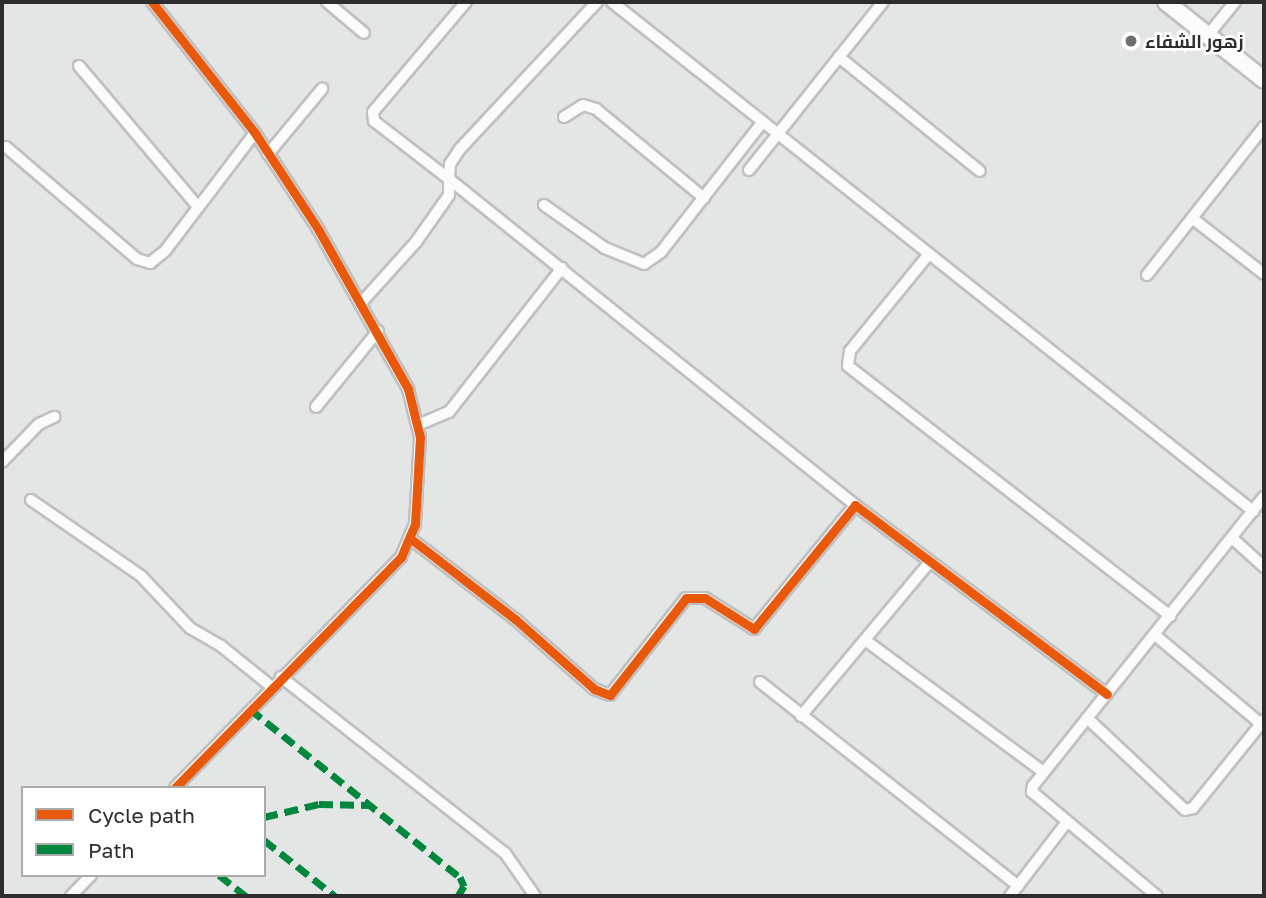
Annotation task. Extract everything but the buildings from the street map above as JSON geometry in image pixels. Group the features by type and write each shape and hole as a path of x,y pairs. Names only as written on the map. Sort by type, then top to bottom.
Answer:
{"street":[{"path":"152,2 255,133 378,331 408,389 418,425 411,539 401,557 177,786"},
{"path":"466,2 372,117 562,268 608,310 855,505 1107,694"},
{"path":"361,303 440,213 449,195 450,164 460,149 597,2"},
{"path":"612,2 761,124 1253,510"},
{"path":"748,170 883,2"},
{"path":"1166,2 1264,80"},
{"path":"1208,35 1234,2"},
{"path":"333,4 364,33"},
{"path":"839,57 981,172"},
{"path":"79,66 198,207"},
{"path":"268,154 322,89"},
{"path":"564,117 583,105 596,108 704,198"},
{"path":"544,205 605,248 644,264 661,252 761,124"},
{"path":"1147,275 1264,127"},
{"path":"6,147 143,263 156,261 165,251 255,133"},
{"path":"1192,218 1264,274"},
{"path":"929,254 850,351 848,366 1170,616"},
{"path":"418,425 449,412 562,268"},
{"path":"316,407 378,331"},
{"path":"2,462 39,424 54,417"},
{"path":"1157,896 1142,892 1032,792 1042,772 1264,497"},
{"path":"31,500 141,576 190,628 221,646 272,687"},
{"path":"411,539 515,619 594,689 610,695 686,598 705,598 754,629 855,505"},
{"path":"1232,538 1264,567"},
{"path":"802,716 929,563"},
{"path":"1087,718 1185,810 1193,808 1263,722 1155,635"},
{"path":"864,640 1042,772"},
{"path":"281,677 505,853 536,896"},
{"path":"760,682 1018,886"},
{"path":"1010,896 1068,822"},
{"path":"71,896 89,877"}],"marked path":[{"path":"250,709 460,877 464,886 458,896"},
{"path":"266,817 319,804 370,805"},
{"path":"266,842 335,896"},
{"path":"222,877 246,896"}],"cycle path":[{"path":"152,2 255,133 318,229 408,389 420,437 415,524 401,557 177,786"},
{"path":"411,539 515,619 594,689 610,695 686,598 705,598 754,629 855,505 1107,694"}],"place":[{"name":"زهور الشفاء","path":"1131,41"}]}
